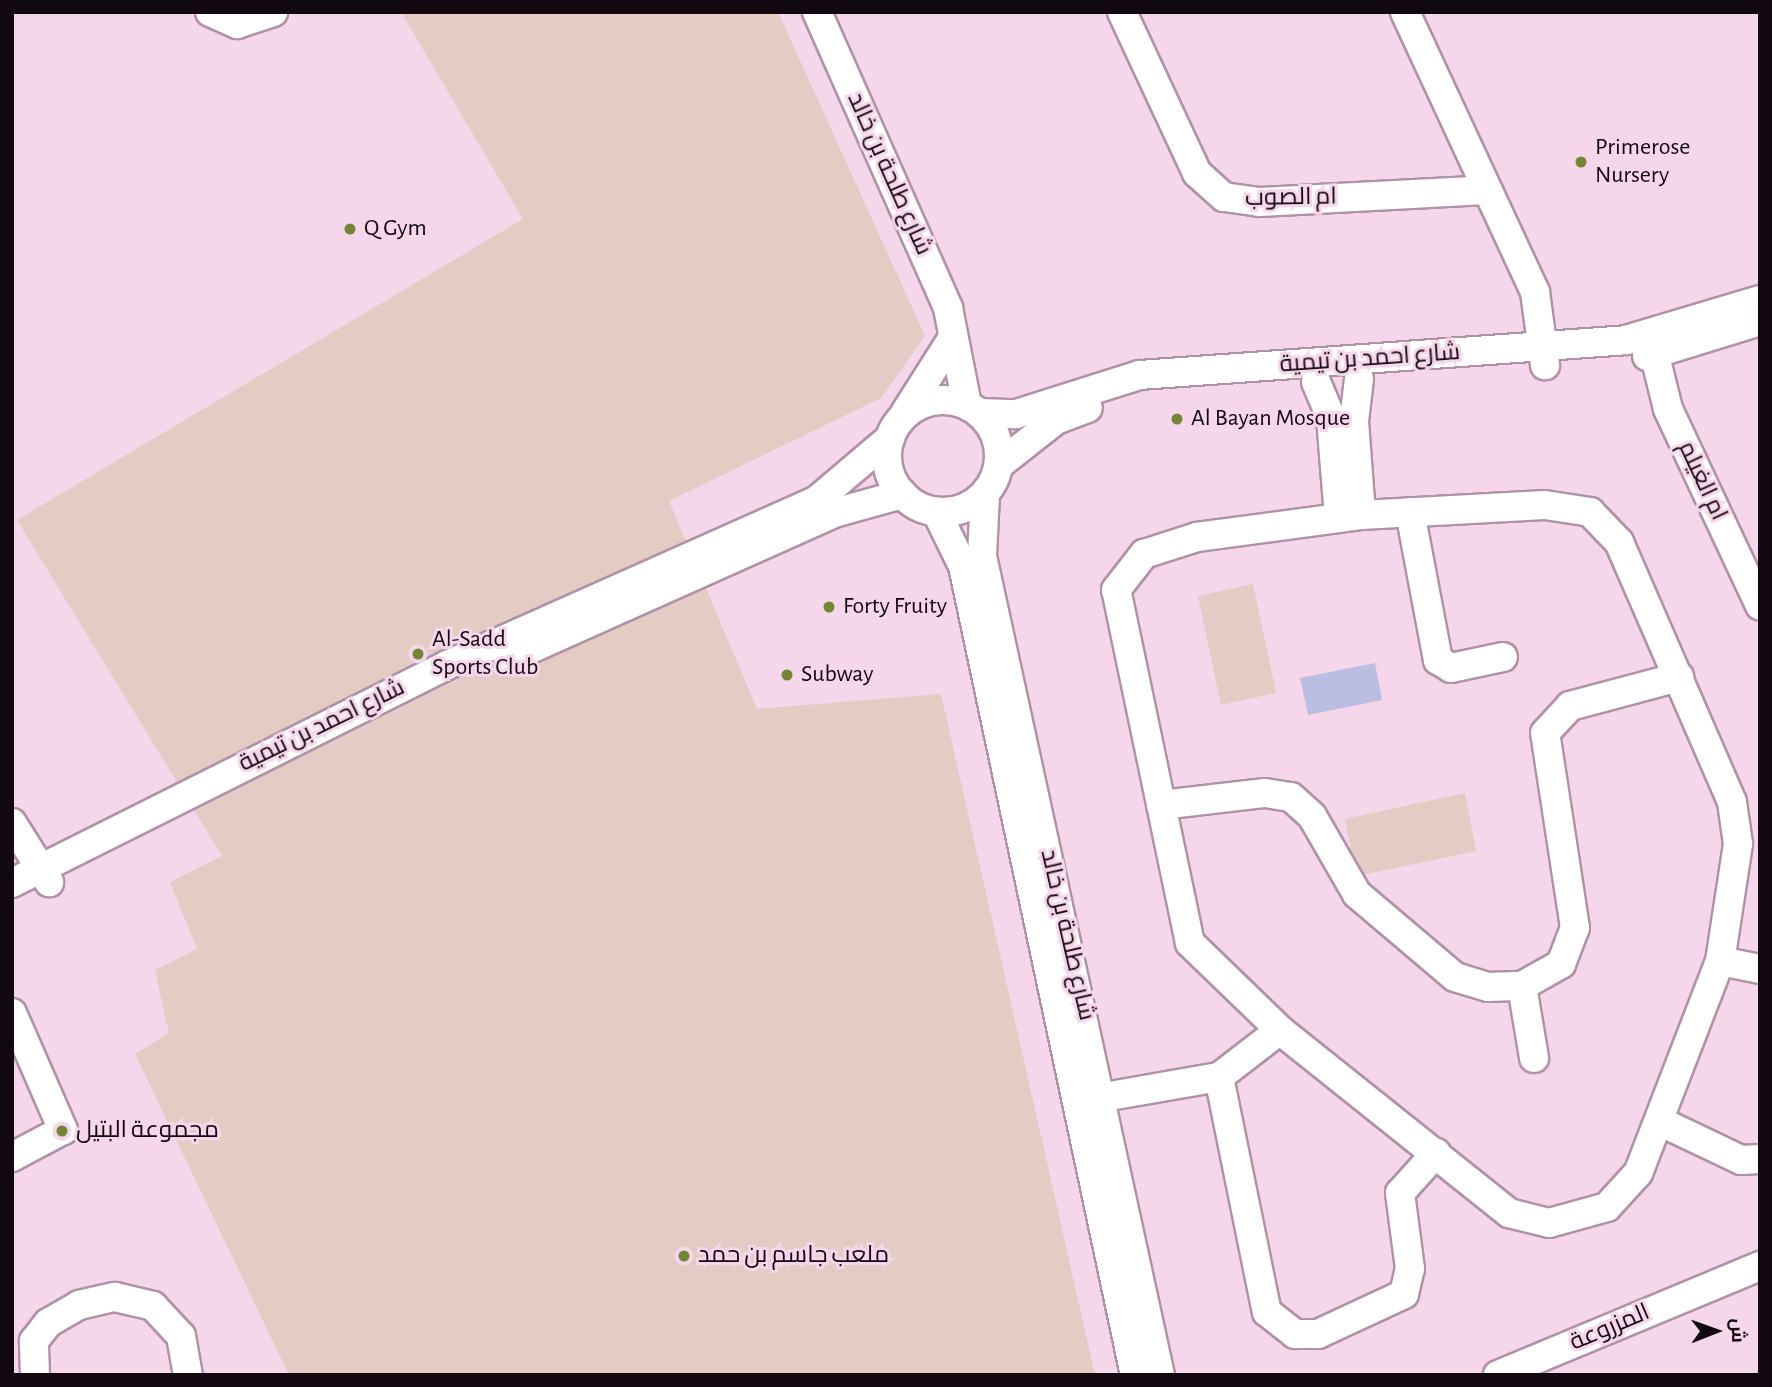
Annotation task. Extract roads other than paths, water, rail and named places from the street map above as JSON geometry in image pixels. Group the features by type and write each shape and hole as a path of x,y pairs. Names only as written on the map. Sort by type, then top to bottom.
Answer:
{"street":[{"path":"210,12 237,24 273,12"},
{"name":"شارع طلحة بن خالد","path":"817,12 948,308 952,338 973,409"},
{"name":"ام الصوب","path":"1122,12 1197,173 1224,197 1259,202 1487,190"},
{"path":"1405,12 1535,292 1544,357"},
{"name":"شارع احمد بن تيمية","path":"1652,345 1760,300"},
{"name":"شارع احمد بن تيمية","path":"1000,464 1056,420 1120,398 1359,379 1652,345 1760,321"},
{"path":"896,428 932,401 973,409 996,436 1000,464 985,495 971,506 937,513 902,494 888,468 896,428 952,338"},
{"name":"ام الغيلم","path":"1652,345 1668,409 1760,605"},
{"name":"شارع احمد بن تيمية","path":"973,409 1016,414 1140,375 1544,357"},
{"path":"1350,516 1344,440 1359,379"},
{"path":"1316,382 1344,440"},
{"name":"شارع احمد بن تيمية","path":"12,900 45,876 447,665 817,500 896,428"},
{"name":"شارع احمد بن تيمية","path":"12,883 45,876 454,680 834,513 902,494"},
{"name":"شارع طلحة بن خالد","path":"985,495 982,556 1104,1097 1160,1375"},
{"path":"1545,505 1590,512 1619,542 1679,677 1735,823 1736,881 1720,961 1659,1121 1623,1194 1568,1222 1509,1213 1280,1030 1191,943 1116,612 1116,590 1127,569 1144,554 1197,537 1350,516 1545,505"},
{"name":"شارع طلحة بن خالد","path":"937,513 963,566 1135,1375"},
{"path":"1410,513 1438,660 1451,668 1503,657"},
{"path":"1161,805 1265,793 1291,797 1312,816 1357,894 1445,968 1473,985 1522,986 1561,964 1575,929 1545,733 1570,706 1679,677"},
{"path":"12,823 45,876"},
{"path":"1720,961 1760,969"},
{"path":"1522,986 1534,1058"},
{"path":"12,1013 63,1130 12,1157"},
{"path":"1104,1097 1219,1077 1280,1030"},
{"path":"1219,1077 1267,1312 1295,1334 1318,1334 1404,1294 1410,1269 1400,1193 1436,1153"},
{"path":"1659,1121 1741,1160 1760,1159"},
{"name":"المزروعة","path":"1498,1375 1760,1266"},
{"path":"35,1375 34,1341 48,1323 79,1305 115,1297 153,1306 181,1336 188,1375"}],"water":[{"path":"1375,663 1382,700 1308,715 1300,678"}],"place":[{"name":"Primerose Nursery","path":"1581,162"},
{"name":"Q Gym","path":"350,229"},
{"name":"Al Bayan Mosque","path":"1177,419"},
{"name":"Forty Fruity","path":"829,607"},
{"name":"Al-Sadd Sports Club","path":"418,654"},
{"name":"Subway","path":"787,675"},
{"name":"مجموعة البتيل","path":"62,1131"},
{"name":"ملعب جاسم بن حمد","path":"684,1256"}]}
